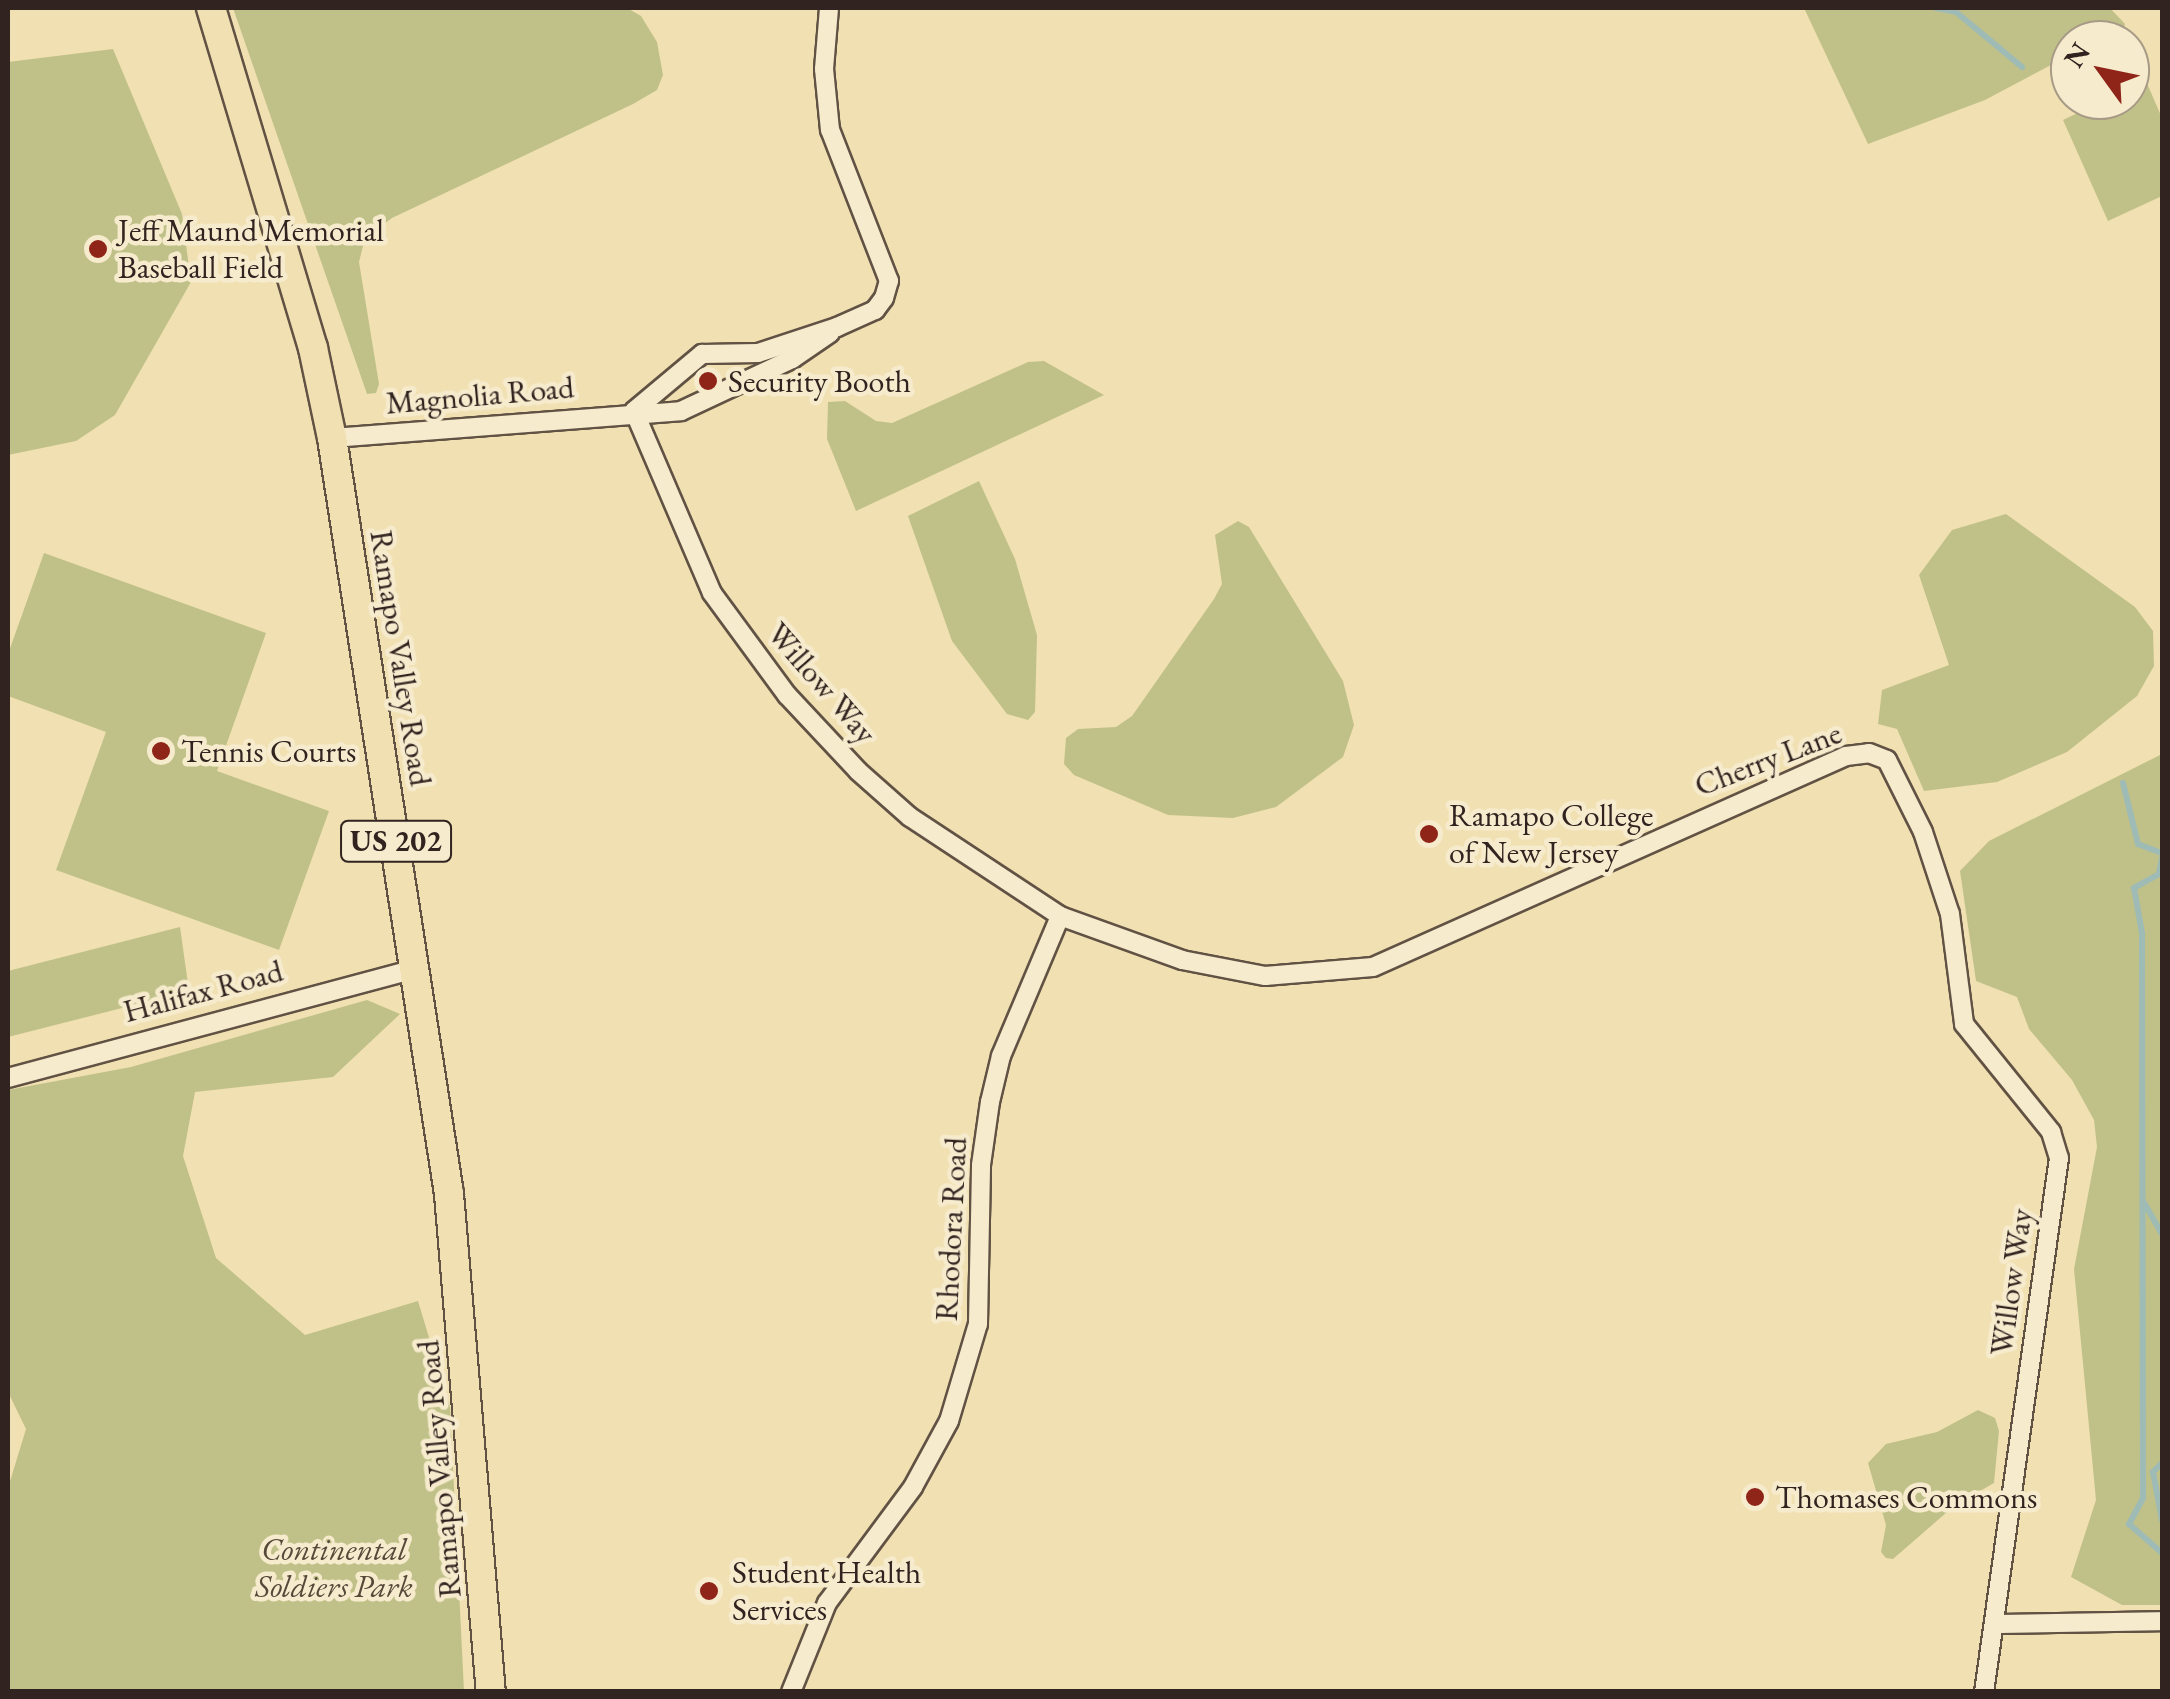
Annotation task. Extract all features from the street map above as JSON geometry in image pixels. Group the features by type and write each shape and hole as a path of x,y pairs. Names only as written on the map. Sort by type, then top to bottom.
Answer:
{"main road":[{"name":"Ramapo Valley Road","path":"211,8 313,348 332,438 454,1236 491,1692"}],"street":[{"path":"634,410 702,354 758,353 875,310 889,281 830,130 824,69 829,8"},
{"name":"Magnolia Road","path":"332,438 634,410 682,411 792,359 836,327"},
{"name":"Willow Way","path":"634,410 697,568 787,695 910,816 1060,916"},
{"name":"Cherry Lane","path":"1060,916 1220,970 1312,976 1373,967 1455,936 1710,812 1846,756 1869,753 1894,769 1923,832 1950,914 1958,979"},
{"name":"Rhodora Road","path":"792,1692 827,1603 940,1440 962,1382 978,1324 981,1165 990,1102 1001,1056 1060,916"},
{"name":"Halifax Road","path":"8,1078 416,969"},
{"name":"Willow Way","path":"1958,979 1964,1024 2046,1124 2059,1158 1984,1692"},
{"path":"1995,1624 2162,1622"}],"green space":[{"path":"233,8 627,8 641,16 657,42 663,75 657,90 633,104 392,218 365,238 359,262 379,384 376,393 367,394"},
{"path":"1804,8 2110,8 2121,20 2050,20 2050,66 1985,100 1868,144"},
{"name":"Jeff Maund Memorial Baseball Field","path":"113,49 182,214 191,282 115,415 76,441 8,455 8,62"},
{"path":"2150,90 2162,118 2162,196 2108,221 2063,120 2150,120"},
{"path":"1044,361 1104,395 856,511 827,439 828,402 845,401 876,421 892,423 1028,362"},
{"path":"979,481 1015,559 1037,635 1035,712 1028,720 1007,714 952,641 908,516"},
{"path":"2006,514 2135,607 2153,631 2154,666 2137,696 2067,752 1997,782 1924,791 1897,729 1878,724 1882,690 1949,665 1919,575 1952,530"},
{"path":"1238,521 1249,527 1343,681 1354,725 1343,757 1276,807 1233,818 1168,815 1074,775 1064,764 1066,738 1078,729 1116,727 1132,716 1214,599 1222,584 1215,535"},
{"name":"Tennis Courts","path":"44,553 266,633 217,771 329,811 279,950 56,870 106,732 8,696 8,654"},
{"path":"2162,754 2162,1605 2122,1605 2071,1577 2096,1500 2074,1269 2097,1147 2094,1120 2072,1080 2029,1029 2017,997 1976,981 1960,871 1989,841"},
{"path":"180,927 189,991 8,1037 8,971"},
{"name":"Continental Soldiers Park","path":"367,1000 400,1014 333,1077 195,1092 183,1156 216,1258 305,1335 418,1301 450,1407 464,1691 8,1691 8,1488 26,1429 8,1392 8,1090 131,1067"},
{"path":"1978,1410 1995,1418 1999,1431 1994,1483 1954,1506 1893,1559 1886,1558 1881,1552 1886,1525 1868,1463 1886,1444 1937,1432"}],"waterway":[{"path":"1936,8 1956,12 2022,67"},
{"path":"2123,783 2138,844 2162,853"},
{"path":"2162,858 2159,874 2134,888 2142,933 2143,1498 2129,1524 2162,1553"},
{"path":"2143,1201 2162,1234"},
{"path":"2162,1463 2153,1472 2162,1520"}],"place":[{"name":"Jeff Maund Memorial Baseball Field","path":"98,249"},
{"name":"Security Booth","path":"708,381"},
{"name":"Tennis Courts","path":"161,751"},
{"name":"Ramapo College of New Jersey","path":"1429,834"},
{"name":"Thomases Commons","path":"1755,1497"},
{"name":"Student Health Services","path":"709,1591"}]}
